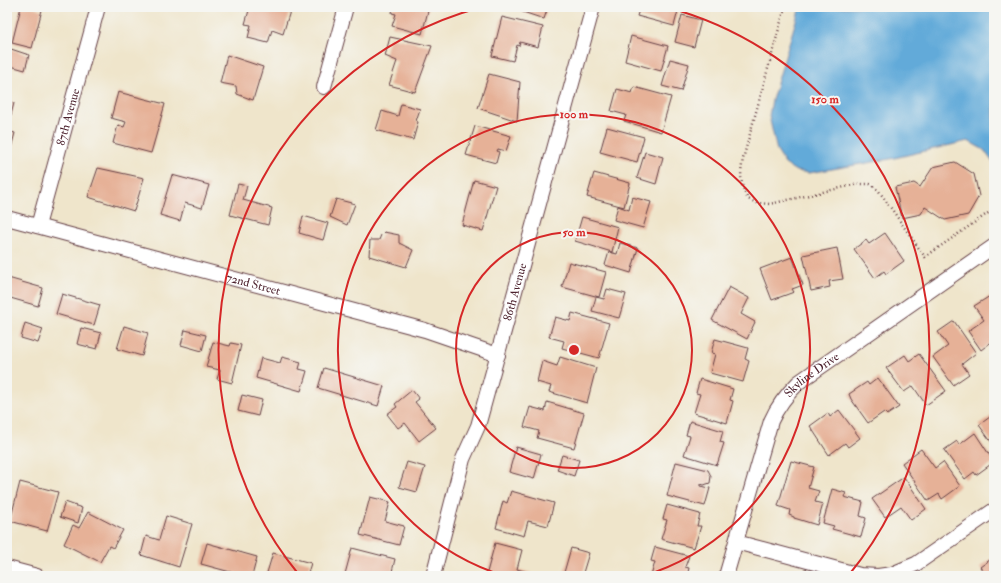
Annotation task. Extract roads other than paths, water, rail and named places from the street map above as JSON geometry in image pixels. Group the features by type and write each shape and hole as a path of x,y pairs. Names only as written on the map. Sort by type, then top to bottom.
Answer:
{"street":[{"name":"87th Avenue","path":"38,226 98,7"},
{"path":"324,87 346,7"},
{"name":"86th Avenue","path":"433,576 463,459 478,426 593,7"},
{"name":"72nd Street","path":"7,218 425,330 498,355"},
{"name":"Skyline Drive","path":"726,576 771,420 785,396 799,382 994,246"},
{"path":"736,542 850,573 878,576 903,570 916,564 994,510"},
{"path":"7,568 36,576"}],"water":[{"path":"800,7 994,7 994,164 984,150 968,141 890,159 809,173 796,171 785,164 777,151 769,116 772,100"}]}
